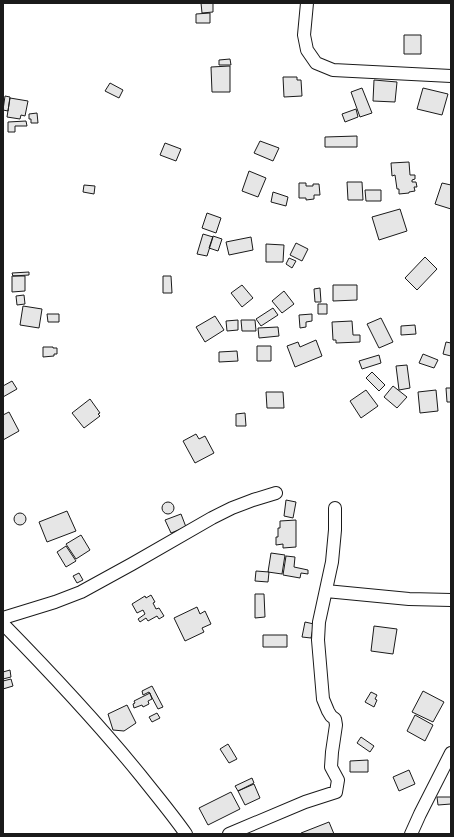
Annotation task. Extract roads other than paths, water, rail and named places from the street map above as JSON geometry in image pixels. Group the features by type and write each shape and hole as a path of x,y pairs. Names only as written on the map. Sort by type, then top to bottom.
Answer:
{"street":[{"path":"307,3 304,35 307,50 316,63 333,70 451,76"},
{"path":"3,618 55,602 81,592 212,518 232,508 276,493"},
{"path":"229,834 305,802 336,792 338,780 331,767 336,725 335,719 328,711 323,699 318,640 319,622 332,562 335,530 335,508"},
{"path":"326,591 409,599 451,600"},
{"path":"3,624 113,742 186,834"},
{"path":"411,834 451,753"}]}
